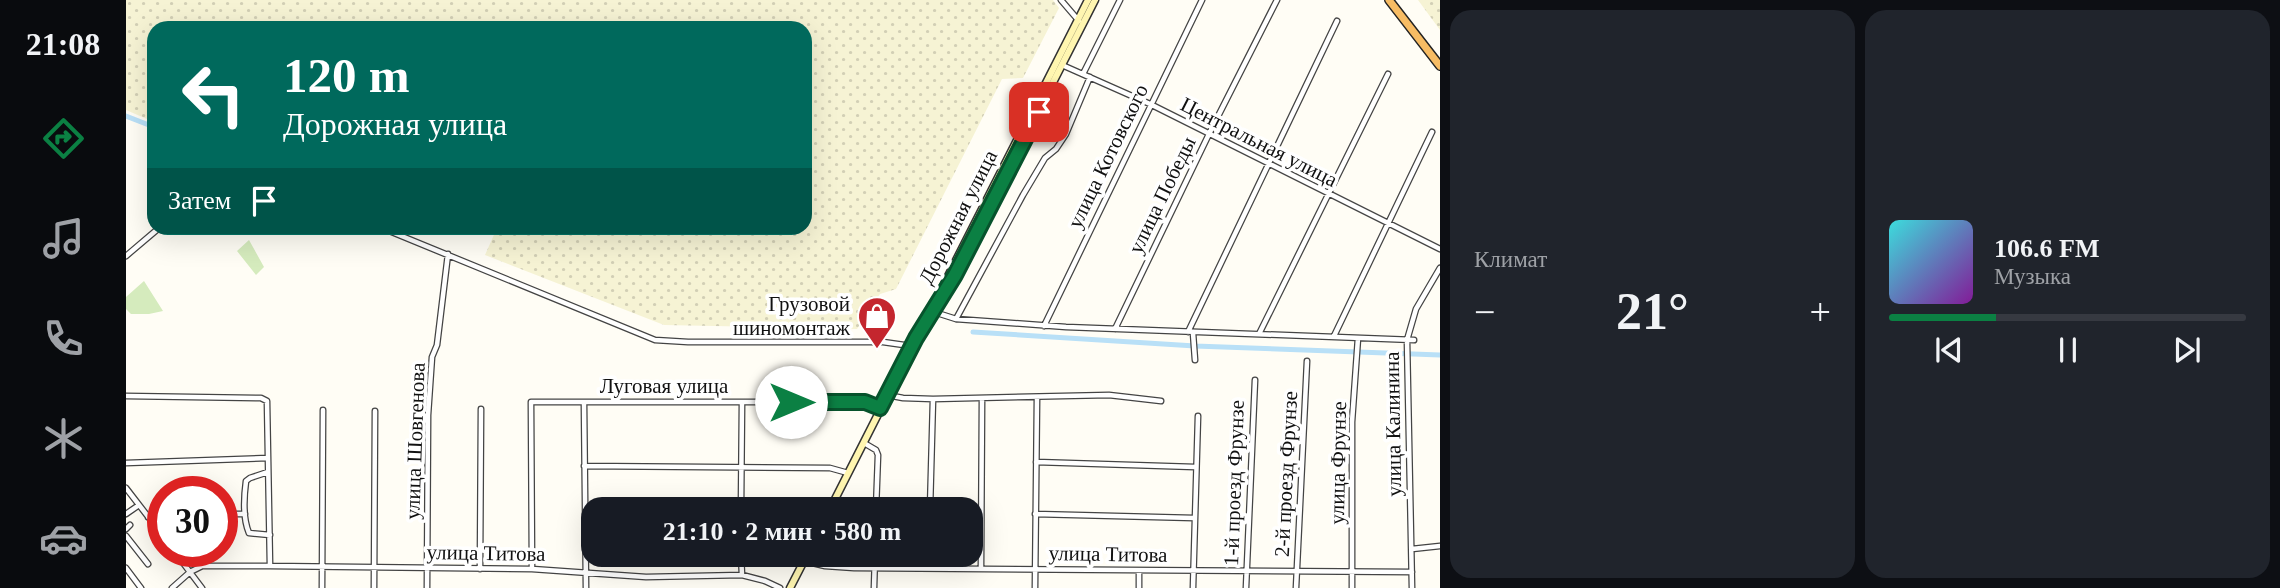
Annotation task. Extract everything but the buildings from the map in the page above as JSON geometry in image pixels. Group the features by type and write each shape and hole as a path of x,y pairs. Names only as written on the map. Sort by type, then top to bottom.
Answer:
{"highway":[{"path":"1391,0 1440,61"},
{"path":"1391,0 1440,66"}],"main road":[{"name":"Дорожная улица","path":"836,497 911,346 955,275 1062,65 1088,0"},
{"name":"Дорожная улица","path":"916,338 1095,0"},
{"path":"790,588 800,567"}],"street":[{"path":"1062,0 1081,22"},
{"path":"1083,74 1119,0"},
{"name":"улица Котовского","path":"1044,326 1202,0"},
{"name":"улица Победы","path":"1115,329 1277,0"},
{"path":"1195,360 1190,332 1337,21"},
{"name":"Центральная улица","path":"1062,65 1150,104 1440,248"},
{"path":"1259,334 1388,74"},
{"path":"956,319 1023,195 1045,159 1066,134 1090,78"},
{"path":"1334,336 1432,132"},
{"path":"126,256 151,235"},
{"path":"400,235 655,340 883,342 911,346"},
{"name":"улица Шовгенова","path":"427,588 428,415 432,357 436,345 448,254"},
{"name":"улица Калинина","path":"1412,588 1407,340 1416,309 1440,268"},
{"path":"933,312 956,319 1044,326 1414,340"},
{"name":"улица Фрунзе","path":"1352,588 1352,422 1358,338"},
{"name":"2-й проезд Фрунзе","path":"1296,588 1307,361"},
{"name":"1-й проезд Фрунзе","path":"1246,588 1255,380"},
{"path":"887,395 933,399 1109,395 1161,401"},
{"path":"126,396 264,399 268,405 270,566"},
{"path":"1035,588 1037,397"},
{"path":"930,497 933,399"},
{"path":"981,497 982,399"},
{"name":"Луговая улица","path":"532,569 531,402 865,402 880,408"},
{"path":"584,402 584,497"},
{"path":"741,402 741,497"},
{"path":"480,569 481,409"},
{"path":"322,588 323,410"},
{"path":"374,588 375,411"},
{"path":"1193,588 1198,416"},
{"path":"864,443 876,450 876,497"},
{"path":"126,463 268,458"},
{"path":"1036,463 1195,467"},
{"path":"584,466 830,468 848,473"},
{"path":"268,472 246,481 245,513 249,533 270,535"},
{"path":"126,488 147,516"},
{"path":"126,513 139,505"},
{"path":"238,513 245,513"},
{"path":"1035,514 1194,519"},
{"path":"126,536 147,563"},
{"path":"1412,549 1440,545"},
{"name":"улица Титова","path":"190,572 202,566 532,569 646,577 742,575 780,588"},
{"path":"186,567 202,588"},
{"path":"585,567 586,588"},
{"path":"742,567 742,575"},
{"name":"улица Титова","path":"850,567 928,567"},
{"name":"улица Титова","path":"981,567 1412,572"},
{"path":"126,568 141,588"},
{"path":"874,588 875,568"},
{"path":"1139,570 1139,588"},
{"path":"172,588 190,572"}],"shaded area":[{"path":"126,0 1053,0 1059,8 1023,78 1002,79 896,289 880,294 857,329 664,325 485,255 494,235 812,235 812,21 147,21 147,119 126,110"},
{"path":"1418,0 1440,0 1440,30"}],"green space":[{"path":"249,240 264,267 256,275 237,251"},
{"path":"144,281 163,311 131,314 126,309 126,297"}],"waterway":[{"path":"126,116 147,124"},
{"path":"973,332 1195,346 1440,355"}],"place":[{"name":"Грузовой шиномонтаж","path":"877,350"}],"route":[{"path":"791,402 865,402 880,408 916,338 955,275 1039,112"}]}
